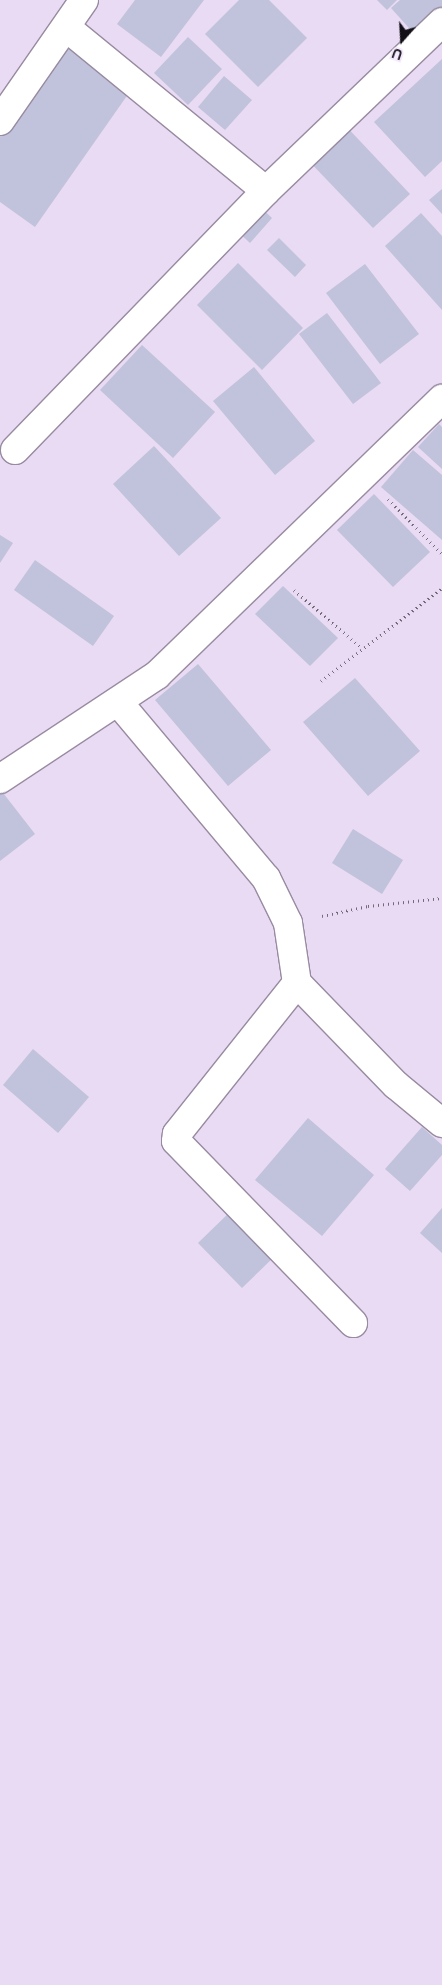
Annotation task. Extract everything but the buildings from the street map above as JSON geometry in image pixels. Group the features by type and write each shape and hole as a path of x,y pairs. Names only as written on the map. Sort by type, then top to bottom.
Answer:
{"street":[{"path":"3,111 67,28 84,0"},
{"path":"15,450 266,191 442,22"},
{"path":"67,28 266,191"},
{"path":"0,779 119,703 157,675 270,568 390,446 442,399"},
{"path":"119,703 266,878 288,923 297,983 396,1085 442,1123"},
{"path":"297,983 177,1134 176,1141 353,1323"}],"path":[{"path":"390,446 391,456 374,484 442,554"},
{"path":"270,568 362,648"},
{"path":"321,681 442,588"},
{"path":"288,923 368,906 442,898"}]}
